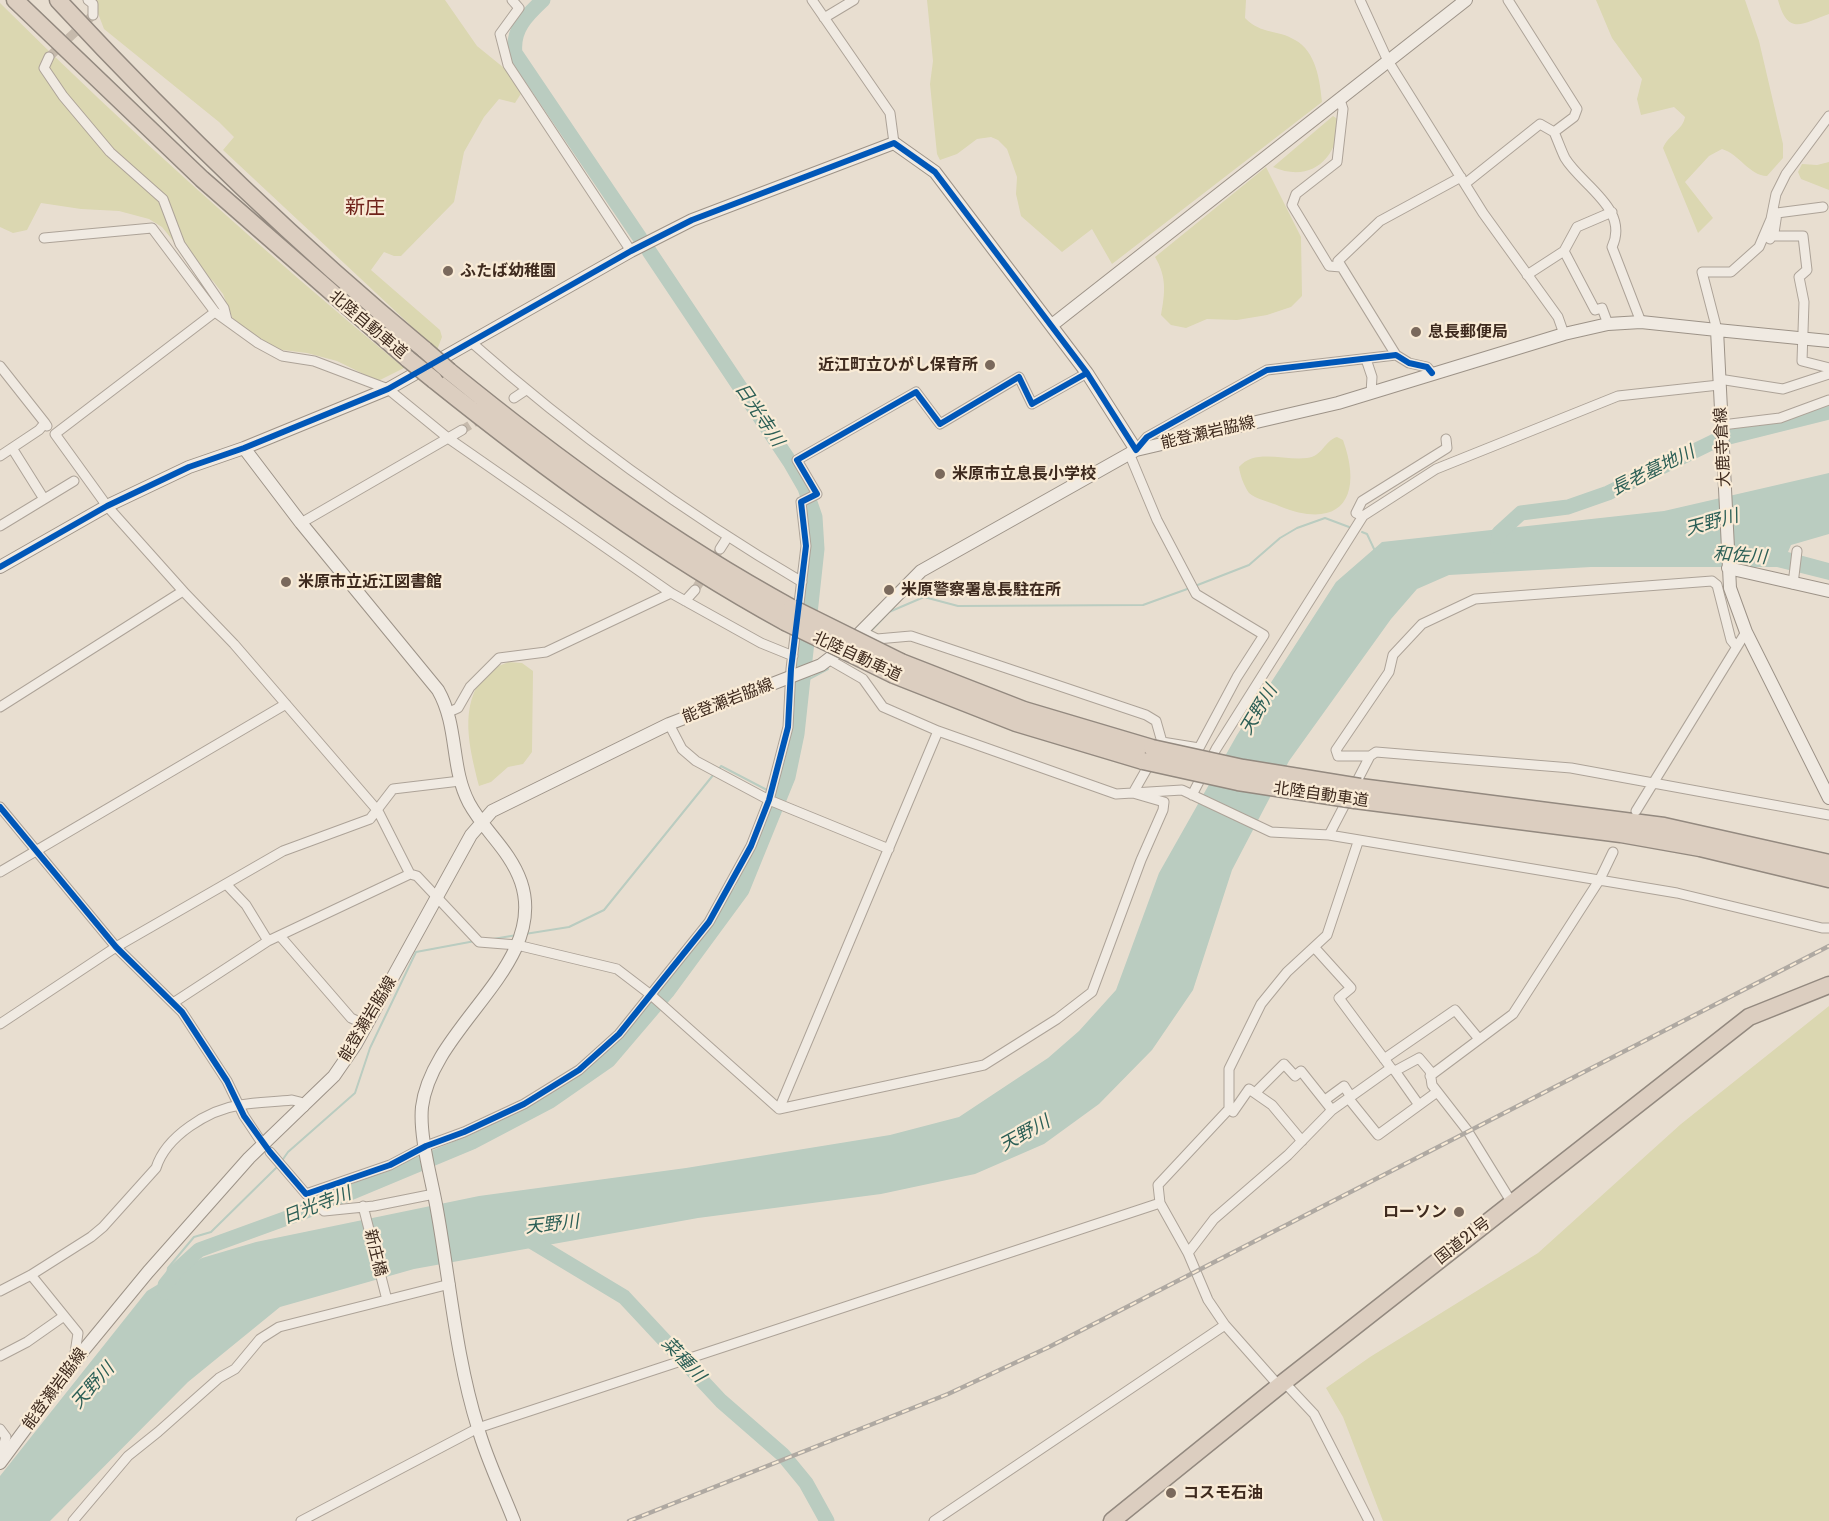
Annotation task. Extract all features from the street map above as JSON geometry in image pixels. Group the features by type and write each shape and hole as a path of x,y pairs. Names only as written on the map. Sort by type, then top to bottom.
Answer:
{"highway":[{"name":"北陸自動車道","path":"15,0 202,179 434,380 603,508 699,573 897,669 1016,723 1152,750 1238,782 1655,825 1809,870 1829,879"},
{"name":"北陸自動車道","path":"58,0 184,132 243,189 336,275 424,350 541,444 620,502 788,615"},
{"name":"北陸自動車道","path":"1357,793 1621,834 1809,870 1829,863"},
{"path":"1809,870 1829,884"},
{"name":"国道21号","path":"1112,1521 1281,1384 1749,1017 1829,985"}],"street":[{"path":"88,0 93,4 93,15"},
{"path":"512,0 519,8 500,33 508,65 631,251"},
{"path":"812,0 890,113 894,143 935,172 1088,373 1132,452 1157,520 1196,594 1264,635 1237,677 1199,748 1152,750"},
{"path":"824,18 854,0"},
{"path":"1360,0 1389,61 1483,213 1558,317 1564,334"},
{"path":"1052,325 1466,0"},
{"path":"1508,0 1577,109 1574,117 1554,132"},
{"path":"49,57 44,68 63,96 110,152 163,199 180,244 224,308 227,320"},
{"path":"1340,100 1343,109 1337,162 1296,194 1292,205 1329,266 1341,267"},
{"path":"1829,116 1786,174 1776,194 1771,219 1759,247 1731,272 1702,272 1717,330 1829,341"},
{"path":"1432,373 1427,367 1409,363 1396,355 1338,261 1380,222 1464,180 1540,124 1554,132 1566,159 1612,212 1617,237 1612,247 1641,322"},
{"path":"0,567 106,506 189,467 244,448 388,388 631,251 692,220 894,143"},
{"path":"1759,247 1764,247 1772,236 1777,213 1823,207"},
{"path":"1527,275 1564,251 1577,227 1612,212"},
{"path":"44,238 152,228 215,312 282,356 314,361 388,388 448,438 671,593 760,643 793,656"},
{"path":"1772,236 1803,236 1806,270 1799,277 1804,302 1802,361 1829,368"},
{"path":"1564,251 1595,310 1602,308 1608,324"},
{"path":"55,434 215,312"},
{"name":"能登瀬岩脇線","path":"0,1463 72,1366 148,1272 226,1184 334,1076 366,1025 481,821 492,811 669,724 830,660 908,581 928,566 1132,452 1338,403 1564,334 1608,324 1641,322 1717,330"},
{"name":"大鹿寺倉線","path":"1717,330 1728,565 1735,609 1829,798"},
{"path":"471,342 526,390 612,459 727,538 802,582"},
{"path":"1132,452 1147,437 1267,370 1396,355"},
{"path":"1366,359 1372,377 1371,393"},
{"path":"0,366 55,434 106,506 286,704 378,811 410,874"},
{"path":"309,1196 427,1150 524,1104 579,1070 619,1034 652,997 709,922 751,846 769,800 788,727 794,676 793,656 806,546 801,502 817,494 797,459 916,392 940,424 1019,377 1032,404 1088,373"},
{"path":"1192,795 1216,749 1363,516 1436,469 1618,396 1719,382 1783,389 1829,374"},
{"path":"514,398 526,390"},
{"path":"1722,425 1780,418 1829,400"},
{"path":"0,456 45,423"},
{"path":"301,523 462,430"},
{"path":"1363,516 1356,513 1362,501 1447,448 1446,440"},
{"path":"12,448 44,499"},
{"path":"244,448 301,523 438,690 449,712 460,781 469,803 504,849 521,883 525,901 523,924 517,945 503,970 438,1060 428,1082 422,1108 434,1194 478,1428 514,1521"},
{"path":"1,525 74,481"},
{"path":"720,549 727,538"},
{"path":"1793,579 1797,551"},
{"path":"1728,565 1793,579 1829,591"},
{"path":"1370,756 1338,756 1336,750 1389,672 1393,655 1422,624 1475,599 1712,581 1717,585 1731,640 1736,646"},
{"path":"685,601 695,590"},
{"path":"0,706 183,591"},
{"path":"449,712 458,708 470,687 499,658 546,652 671,593"},
{"path":"861,631 877,639 911,636 1146,715 1156,721 1152,750 1133,793"},
{"path":"1636,811 1656,782 1746,632"},
{"path":"830,660 863,679 883,707 938,731 1116,794 1182,790 1271,832 1329,835 1358,842 1600,879 1677,893 1829,928"},
{"path":"0,872 286,704"},
{"path":"669,724 682,749 696,761 769,800 889,849"},
{"path":"779,1110 938,731"},
{"path":"1329,835 1370,756 1376,752 1571,768 1829,815"},
{"path":"0,1024 116,947 283,851 370,819 393,789 460,781"},
{"path":"779,1110 984,1065 1057,1019 1092,992 1141,860 1163,810 1164,802 1133,793"},
{"path":"0,807 116,947 182,1012 217,1064 238,1105 260,1140"},
{"path":"1358,842 1327,935 1287,972 1261,1004 1230,1069 1229,1109 1158,1185 1160,1203 1188,1252 1208,1300 1225,1325 1281,1384 1314,1414 1369,1521"},
{"path":"1430,1076 1513,1014 1600,879 1613,852"},
{"path":"173,1003 267,941 410,874 417,876 479,942 517,945 617,969 652,997 779,1110"},
{"path":"227,885 246,905 267,941"},
{"path":"280,936 351,1018 366,1025"},
{"path":"1314,947 1351,988 1339,998 1419,1105"},
{"path":"1384,1059 1455,1010 1479,1039"},
{"path":"1188,1252 1214,1219 1302,1141 1332,1110 1393,1070 1419,1058 1430,1071 1437,1092 1467,1130 1512,1203"},
{"path":"1256,1092 1284,1064 1295,1076 1301,1071 1332,1110"},
{"path":"1325,1100 1344,1086 1350,1098 1378,1135 1437,1092"},
{"path":"1229,1109 1233,1112 1249,1089 1256,1092 1272,1105 1302,1141"},
{"path":"0,1291 31,1275 104,1227 156,1168 159,1158 171,1143 191,1125 238,1105 292,1100 300,1102 304,1107"},
{"path":"270,1152 324,1211 434,1194"},
{"path":"301,1521 478,1428 1160,1203"},
{"name":"新庄橋","path":"363,1206 387,1300"},
{"path":"31,1275 79,1338 72,1366"},
{"path":"73,1521 128,1456 219,1378 235,1369 260,1339 279,1327 387,1300 450,1280"},
{"path":"0,1356 27,1342 64,1316"},
{"path":"934,1521 1225,1325"},
{"path":"0,1429 6,1437 0,1457"}],"shaded area":[{"path":"93,0 445,0 477,46 509,72 522,92 515,103 499,99 484,117 464,152 454,202 401,256 384,252 371,270 440,330 442,337 437,350 223,150 234,137 219,122 104,29"},
{"path":"927,0 1246,0 1245,18 1251,23 1264,30 1295,40 1308,51 1316,67 1322,102 1112,264 1092,229 1062,252 1021,216 1016,194 1017,177 1007,149 998,140 991,137 977,139 957,154 940,160 937,154 930,84 933,61"},
{"path":"1596,0 1745,0 1759,41 1783,144 1783,158 1767,176 1750,169 1734,155 1722,149 1709,156 1685,182 1713,218 1698,233 1663,148 1684,122 1685,117 1674,107 1641,115 1637,99 1642,79 1612,38"},
{"path":"1778,0 1829,0 1829,14 1804,23 1792,23 1782,12"},
{"path":"0,3 198,190 404,368 378,381 337,361 307,353 275,349 234,322 223,294 213,281 190,262 162,227 149,219 119,211 81,209 41,203 27,230 13,233 0,227"},
{"path":"1333,116 1339,120 1337,134 1327,157 1320,164 1310,170 1299,172 1273,167"},
{"path":"1829,162 1829,190 1801,179 1798,172 1802,164 1817,165"},
{"path":"1266,167 1301,237 1302,296 1291,307 1267,315 1237,320 1207,319 1186,328 1171,325 1161,315 1164,285 1162,271 1155,257"},
{"path":"1337,437 1343,440 1349,461 1350,478 1348,493 1342,504 1332,511 1318,514 1300,513 1259,499 1247,490 1239,467 1246,461 1271,456 1312,457"},
{"path":"508,662 522,663 533,671 532,752 523,764 508,767 491,782 479,786 468,728 472,699 487,673"},
{"path":"1829,1006 1829,1521 1383,1521 1343,1417 1326,1388 1370,1357 1538,1253 1681,1124"}],"water":[{"path":"1829,473 1829,534 1791,545 1788,552 1829,563 1829,580 1777,567 1591,567 1449,575 1417,589 1391,619 1289,761 1232,870 1193,990 1152,1050 1099,1104 1044,1144 975,1174 881,1194 698,1218 414,1269 280,1307 188,1382 50,1521 0,1521 0,1476 147,1291 202,1258 256,1242 479,1196 686,1168 890,1135 959,1117 1048,1058 1079,1031 1116,990 1159,873 1237,735 1336,582 1382,542 1664,511"}],"waterway":[{"name":"日光寺川","path":"543,0 526,17 518,30 515,53 640,238"},
{"name":"日光寺川","path":"165,1292 165,1285 177,1270 199,1250 309,1210 472,1142 550,1101 609,1060 667,992 742,890 788,777 797,734 817,549 815,517 805,488 790,462 649,251"},
{"name":"長老墓地川","path":"1498,546 1499,533 1521,513 1568,507 1608,493 1717,440 1829,412"},
{"path":"1195,586 1249,565 1280,538 1297,528 1325,518 1349,527"},
{"path":"1362,532 1367,534 1375,551"},
{"path":"870,632 889,612 924,597 958,606 1143,605 1190,588"},
{"path":"792,688 828,669"},
{"path":"718,770 721,766 767,790 768,787"},
{"path":"525,934 569,927 604,910 714,774"},
{"path":"493,939 517,935"},
{"path":"281,1162 288,1152 355,1093 370,1048 416,952 475,941"},
{"path":"166,1282 168,1268 194,1237 211,1232 277,1167"},
{"name":"菜種川","path":"526,1238 624,1297 721,1401 783,1455 806,1483 827,1521"}],"tunnel":[{"path":"49,57 93,15"},
{"path":"462,430 483,417"},
{"path":"695,590 720,549"}],"railway":[{"path":"629,1521 948,1394 1049,1347 1829,946"}],"cycle path":[{"path":"0,567 107,506 189,467 244,448 388,389 631,251 692,220 894,143 935,172 1087,373 1136,450 1147,437 1267,370 1396,355 1409,363 1427,367 1432,373"},
{"path":"0,807 116,947 182,1012 227,1081 244,1116 270,1152 306,1194 390,1165 426,1146 464,1132 524,1104 579,1070 619,1034 709,922 751,846 769,800 788,727 791,669 806,546 801,502 817,494 797,460 916,392 940,424 1019,377 1032,404 1087,373"}],"place":[{"name":"ふたば幼稚園","path":"448,271"},
{"name":"息長郵便局","path":"1416,332"},
{"name":"近江町立ひがし保育所","path":"990,365"},
{"name":"米原市立息長小学校","path":"940,474"},
{"name":"米原市立近江図書館","path":"286,582"},
{"name":"米原警察署息長駐在所","path":"889,590"},
{"name":"ローソン","path":"1459,1212"},
{"name":"コスモ石油","path":"1171,1493"}],"district":[{"name":"新庄","path":"365,208"}],"water label":[{"name":"天野川","path":"1712,523"},
{"name":"和佐川","path":"1740,556"},
{"name":"天野川","path":"1259,710"},
{"name":"天野川","path":"1025,1134"},
{"name":"天野川","path":"552,1225"},
{"name":"天野川","path":"93,1386"}]}
